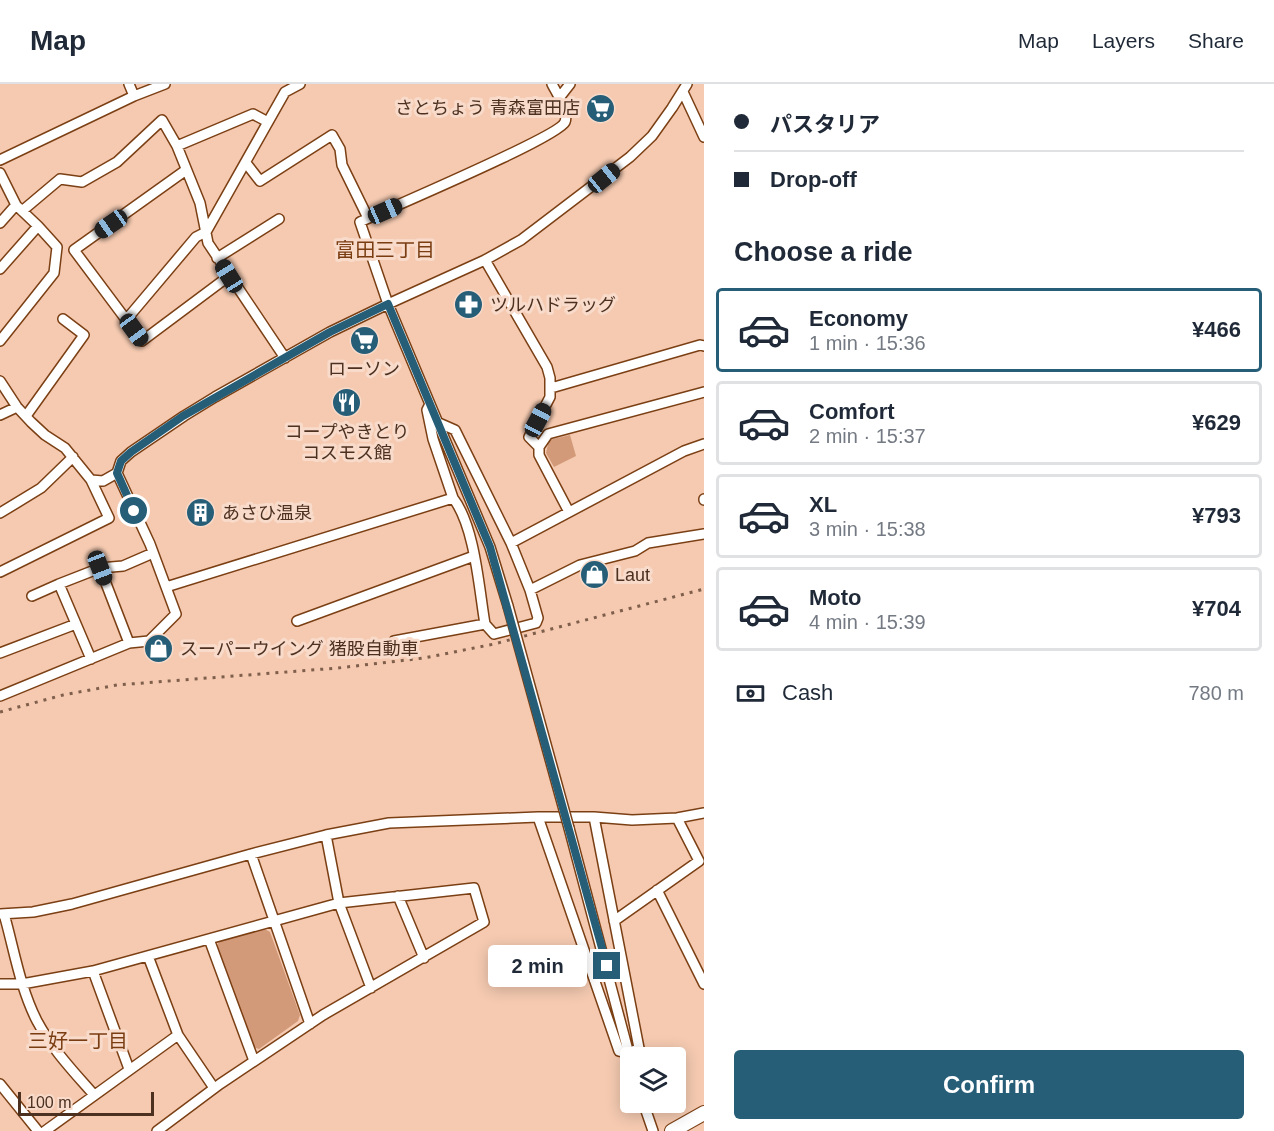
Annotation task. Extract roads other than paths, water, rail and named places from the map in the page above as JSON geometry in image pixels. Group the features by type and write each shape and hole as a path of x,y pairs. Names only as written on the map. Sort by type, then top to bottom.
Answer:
{"highway":[{"path":"672,1131 704,1113"}],"street":[{"path":"129,84 134,96"},
{"path":"0,160 134,96 165,84"},
{"path":"126,320 196,237 206,232 285,92 300,84"},
{"path":"552,84 566,114 561,128 515,152 360,222 388,304 490,547 628,1047"},
{"path":"559,98 570,84"},
{"path":"685,88 704,137"},
{"path":"91,480 103,481 117,473 121,461 183,416 330,332 484,260 521,240 630,158 652,136 685,88"},
{"path":"177,146 253,114 268,122"},
{"path":"0,223 60,179 82,182 117,162 162,120 177,146 200,203 208,243 285,358"},
{"path":"246,163 260,181 332,135 340,149 342,165 368,218"},
{"path":"186,170 74,250 142,341 229,276"},
{"path":"0,173 19,208 57,247 54,273 0,341"},
{"path":"217,258 279,219"},
{"path":"0,269 38,226"},
{"path":"484,260 547,368 551,388 547,403 529,437 539,447"},
{"path":"26,416 84,335 63,319"},
{"path":"551,388 700,345 704,346"},
{"path":"0,381 17,407 45,435 65,448 73,457 91,480 109,518 0,572"},
{"path":"569,512 539,455 539,447 548,434 704,392"},
{"path":"430,404 427,410 433,439 453,498 468,528 485,624 494,634 537,623 538,618 530,590 511,543 455,430 439,423"},
{"path":"0,415 17,407"},
{"path":"511,543 684,452 704,444"},
{"path":"0,513 41,488 73,457"},
{"path":"0,696 129,644 149,641 176,614 153,553 117,473"},
{"path":"166,587 453,498"},
{"path":"530,590 580,565 635,551 648,543 704,534"},
{"path":"32,596 100,568 123,566 153,553"},
{"path":"297,621 474,556"},
{"path":"100,568 129,644"},
{"path":"59,584 92,659"},
{"path":"0,653 76,624"},
{"path":"394,641 485,624"},
{"path":"94,1095 55,1050 36,1020 22,984 2,914 33,912 72,904 251,854 326,835 389,823 538,817 632,820 677,818 704,813"},
{"path":"538,817 620,1051"},
{"path":"594,817 639,1047"},
{"path":"614,921 699,861 677,818"},
{"path":"326,835 339,903 371,988"},
{"path":"251,854 310,1024"},
{"path":"0,984 22,984 93,971 339,903 474,888 484,922 310,1024 214,1088 157,1131"},
{"path":"657,891 704,984"},
{"path":"398,896 424,958"},
{"path":"209,939 254,1061"},
{"path":"148,956 178,1035 214,1088"},
{"path":"93,971 129,1069"},
{"path":"45,1131 178,1035"},
{"path":"0,1084 38,1131"},
{"path":"647,1113 653,1131"}],"railway":[{"path":"0,712 63,695 117,685 338,668 424,658 494,644 704,589"}],"place":[{"name":"さとちょう 青森富田店","path":"601,108"},
{"name":"ツルハドラッグ","path":"469,305"},
{"name":"ローソン","path":"364,340"},
{"name":"コープやきとり コスモス館","path":"347,403"},
{"name":"あさひ温泉","path":"201,513"},
{"name":"Laut","path":"594,575"},
{"name":"スーパーウイング 猪股自動車","path":"159,649"}],"district":[{"name":"富田三丁目","path":"385,250"},
{"name":"三好一丁目","path":"78,1041"}]}
